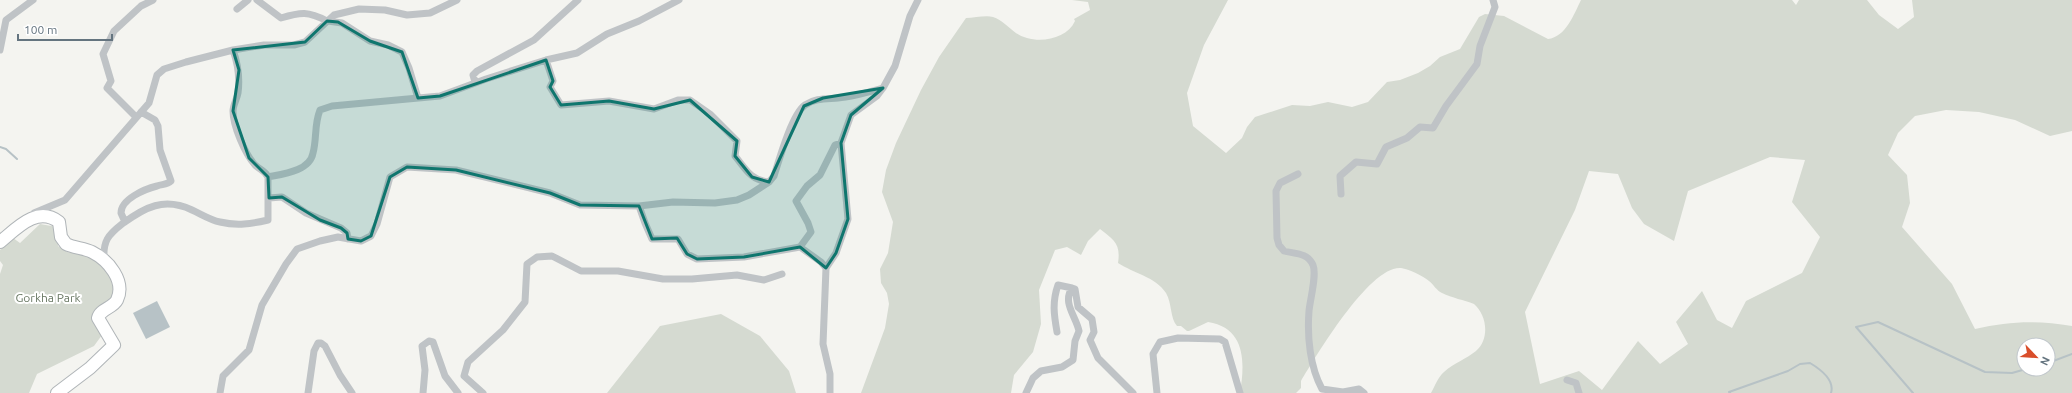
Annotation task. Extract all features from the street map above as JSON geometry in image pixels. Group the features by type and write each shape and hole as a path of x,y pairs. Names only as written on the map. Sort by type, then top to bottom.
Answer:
{"main road":[{"path":"0,242 25,220 47,217 56,219 59,222 61,237 66,244 87,250 104,259 117,278 119,292 115,303 100,313 98,318 114,345 90,368 57,393"}],"street":[{"path":"0,50 6,20 33,0"},
{"path":"125,222 121,213 124,204 139,193 156,186 168,184 171,181 160,150 158,126 155,120 138,114 107,88 111,81 103,54 114,31 141,6 153,0"},
{"path":"237,9 248,0"},
{"path":"258,0 281,18 299,12 314,14 328,21 342,23 370,41 392,46 402,52 409,68 418,98"},
{"path":"33,218 34,213 37,211 65,200 149,103 157,75 164,70 186,62 233,50 264,45 294,45 305,42 334,15 359,9 385,10 408,15 430,13 457,0"},
{"path":"475,82 473,75 477,71 534,40 578,0"},
{"path":"268,176 291,173 308,162 313,154 316,120 320,110 332,106 440,96 475,82 546,60 577,53 607,34 639,21 679,0"},
{"path":"830,393 830,374 823,344 826,268 836,253 848,219 841,143 852,115 877,96 895,66 910,16 918,0"},
{"path":"1341,194 1340,176 1356,162 1377,164 1386,147 1407,138 1420,127 1433,128 1446,106 1477,64 1480,46 1495,7 1493,0"},
{"path":"104,259 104,243 110,234 134,214 158,204 182,205 218,222 248,225 268,220 268,176 266,171 258,168 249,158 240,136 233,111 238,93 239,70 233,50"},
{"path":"546,60 553,82 550,87 561,105 609,101 654,109 678,100 690,100 710,114 738,141 735,156 752,177 759,181 769,182"},
{"path":"220,393 223,376 248,350 262,305 286,264 297,249 320,241 338,237 361,241 371,236 377,224 390,177 407,167 456,170 550,193 580,205 639,206 673,202 715,203 737,200 749,195 769,182 774,176 789,131 799,112 804,106 823,98 838,98 883,88"},
{"path":"639,206 652,239 678,239 687,254 696,259 744,257 800,247 811,232 808,223 796,201 807,186 820,175 835,145 841,143"},
{"path":"1298,174 1280,183 1276,191 1277,238 1279,245 1284,251 1295,251 1305,257 1313,265 1308,337 1318,381 1322,389 1343,392 1359,389 1364,393"},
{"path":"269,198 282,197 315,218 341,228 347,233 348,239"},
{"path":"87,250 104,243"},
{"path":"800,247 821,262 826,268"},
{"path":"483,393 464,376 465,369 468,362 503,330 525,302 527,264 537,257 552,256 582,271 618,271 663,279 692,279 737,275 764,280 782,274"},
{"path":"1057,332 1053,307 1054,297 1058,285 1075,289 1078,307 1092,319 1094,332 1090,340 1098,358 1133,393"},
{"path":"1026,393 1033,378 1041,371 1062,367 1073,360 1074,347 1079,331 1069,307 1068,299 1072,288"},
{"path":"1157,393 1153,354 1160,342 1178,338 1220,339 1225,342 1240,393"},
{"path":"423,393 425,370 422,346 429,341 433,342 445,376 458,393"},
{"path":"308,393 314,351 318,343 325,346 340,375 352,393"},
{"path":"1567,380 1576,383 1579,393"}],"highlighted area":[{"path":"327,21 338,22 370,41 402,52 418,98 440,96 546,60 553,81 550,87 561,105 609,101 654,109 690,100 737,141 735,156 752,177 769,182 804,106 823,98 883,88 851,115 841,143 848,219 836,253 826,268 800,247 744,257 697,259 687,254 677,238 652,239 639,206 580,205 550,193 456,170 407,167 390,177 371,236 361,241 348,239 347,233 341,228 320,220 282,197 269,198 268,177 249,158 233,111 239,70 233,50 305,42"}],"green space":[{"path":"1072,0 1228,0 1204,45 1187,93 1193,126 1226,153 1242,138 1247,127 1255,117 1292,105 1310,106 1328,102 1352,107 1368,102 1387,82 1400,80 1418,73 1430,66 1440,57 1460,49 1479,17 1485,14 1504,16 1548,39 1560,34 1565,29 1581,0 1792,0 1796,5 1799,0 1867,0 1879,15 1898,29 1914,17 1912,0 2072,0 2072,131 2050,136 2015,120 1979,112 1946,110 1915,116 1898,133 1888,155 1907,175 1910,203 1902,227 1952,284 1975,329 2000,324 2024,322 2072,326 2072,393 1431,393 1438,379 1444,372 1472,354 1480,346 1485,334 1484,321 1482,314 1474,304 1442,293 1423,277 1412,271 1401,268 1388,271 1374,281 1360,296 1331,333 1301,381 1301,388 1296,393 1240,393 1242,382 1242,359 1240,348 1230,331 1208,322 1189,331 1181,326 1177,326 1173,319 1166,293 1150,279 1118,263 1119,257 1115,243 1100,229 1088,241 1081,255 1067,247 1055,250 1039,290 1041,324 1033,352 1014,375 1011,393 861,393 885,328 889,304 887,293 881,283 880,269 888,253 893,222 882,192 886,170 896,143 921,90 939,57 966,18 990,16 999,20 1023,37 1040,40 1057,37 1064,33 1071,28 1075,21 1074,19 1090,10 1088,2","holes":["1770,157 1805,160 1792,202 1820,237 1802,273 1746,301 1732,328 1717,320 1702,291 1676,322 1688,344 1660,364 1638,341 1602,390 1579,371 1540,384 1525,312 1575,210 1589,171 1618,174 1632,208 1644,224 1674,241 1688,191"]},
{"name":"Gorkha Park","path":"40,224 57,227 58,246 67,252 96,258 111,275 115,296 92,317 102,335 94,346 37,374 29,393 0,393 0,274 3,265 0,261 0,250 13,238 20,243"},
{"path":"721,314 760,336 789,371 796,393 607,393 660,326"}],"shaded area":[{"path":"157,301 170,327 146,339 133,313"}],"waterway":[{"path":"0,147 6,149 17,159"},
{"path":"1913,393 1856,327 1878,322 1985,372 2016,372"},
{"path":"2056,360 2072,354"},
{"path":"1730,393 1729,392 1788,371 1800,364 1810,363 1818,368 1829,379 1832,388 1831,393"}]}
